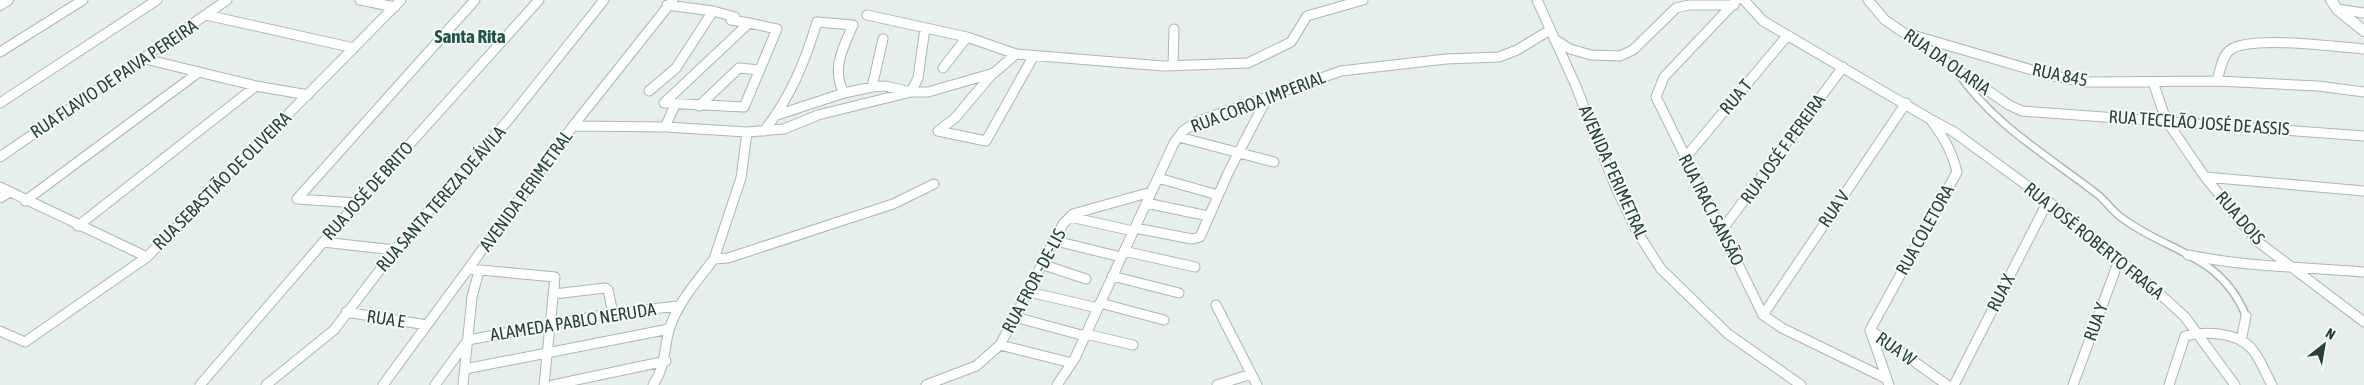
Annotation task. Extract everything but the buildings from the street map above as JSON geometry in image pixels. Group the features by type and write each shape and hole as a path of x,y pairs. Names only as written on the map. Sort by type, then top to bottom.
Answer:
{"street":[{"path":"0,5 8,0"},
{"path":"0,52 83,0"},
{"path":"0,103 157,0"},
{"name":"RUA FLAVIO DE PAIVA PEREIRA","path":"0,157 227,0"},
{"path":"360,0 398,3"},
{"path":"357,203 297,199 475,0"},
{"name":"RUA JOSÉ DE BRITO","path":"200,385 357,203 540,0"},
{"name":"RUA SANTA TEREZA DE ÁVILA","path":"266,385 334,330 395,250 509,119 604,0"},
{"path":"867,15 967,38 1016,54 1033,57 1173,66 1248,63 1291,42 1307,16 1363,0"},
{"name":"AVENIDA PERIMETRAL","path":"1537,0 1575,84 1616,188 1636,230 1661,269 1728,334 1792,377 1808,385"},
{"name":"RUA COLETORA","path":"1744,0 1763,21 1906,103 1930,119 1944,138 1953,156 1957,172 1870,330"},
{"name":"RUA DA OLARIA","path":"1868,0 1885,20 2009,105 2033,113"},
{"path":"2331,0 2337,9 2364,31"},
{"path":"1554,39 1570,49 1591,55 1620,56 1633,50 1676,8 1689,5 1736,2"},
{"name":"RUA IRACI SANSÃO","path":"1736,2 1664,77 1656,97 1763,315"},
{"name":"RUA SEBASTIÃO DE OLIVEIRA","path":"0,331 25,342 147,257 398,3"},
{"path":"670,3 735,17 731,20 749,23 778,29 744,107 664,103 749,23"},
{"name":"AVENIDA PERIMETRAL","path":"383,385 427,325 474,270 574,126 670,3"},
{"path":"2337,9 2364,13"},
{"path":"649,91 676,68 712,11"},
{"path":"206,15 354,48"},
{"path":"764,131 777,115 795,84 807,55 817,22 852,25 839,61 837,73 838,85 844,93"},
{"path":"912,92 918,78 925,28"},
{"path":"1173,66 1174,29"},
{"name":"RUA COROA IMPERIAL","path":"1057,385 1072,363 1151,192 1183,131 1196,122 1341,72 1446,58 1499,56 1516,50 1550,30"},
{"name":"RUA 845","path":"1908,34 2049,75 2085,82 2217,80 2318,86 2364,92"},
{"name":"RUA T","path":"1685,158 1787,36"},
{"path":"943,68 967,38"},
{"path":"872,87 883,39"},
{"path":"2217,80 2224,58 2232,48 2250,44 2364,49"},
{"path":"1016,54 994,73 955,118 938,131 986,140 1033,57"},
{"path":"141,58 256,86 308,95"},
{"path":"1953,66 1965,86 2001,121 2059,168 2098,194 2121,217 2188,254 2232,288 2238,295 2246,316 2241,342"},
{"name":"RUA JOSÉ F PEREIRA","path":"1722,230 1843,67"},
{"path":"699,106 739,68 760,70"},
{"path":"25,201 198,72"},
{"path":"574,126 665,127 747,132 784,129 818,115 868,101 912,92 928,92 994,73"},
{"name":"RUA DOIS","path":"2153,82 2166,120 2206,177 2257,241 2364,322"},
{"path":"78,226 256,86"},
{"path":"777,115 844,93 872,87 885,86 912,92"},
{"path":"1070,217 1192,239 1200,237 1218,195 1267,98"},
{"name":"RUA V","path":"1763,315 1906,103"},
{"path":"665,127 676,104"},
{"name":"RUA TECELÃO JOSÉ DE ASSIS","path":"2033,113 2166,120 2364,136"},
{"name":"RUA JOSÉ ROBERTO FRAGA","path":"1930,119 1954,132 2048,201 2149,284 2185,317 2199,333 2235,385"},
{"path":"653,385 666,361 669,329 679,306 714,259 722,242 748,150 747,132"},
{"path":"1179,137 1274,162"},
{"path":"2206,177 2364,191"},
{"path":"1158,178 1218,195"},
{"path":"714,259 728,258 893,204 934,184"},
{"path":"0,187 25,201 147,257"},
{"path":"0,198 10,192"},
{"name":"RUA FROR -DE-LIS","path":"926,385 976,368 989,360 1000,345 1064,224 1073,214 1151,192"},
{"name":"RUA X","path":"1954,385 2048,201"},
{"path":"1146,204 1208,216"},
{"path":"1056,241 1195,267"},
{"path":"323,242 395,250"},
{"path":"2188,254 2226,263 2287,265 2364,272"},
{"name":"RUA Y","path":"2073,385 2118,260"},
{"path":"1044,265 1086,278"},
{"path":"463,385 474,270 555,277 544,385"},
{"path":"1112,276 1179,293"},
{"path":"554,294 605,288 608,290 613,313"},
{"path":"1029,292 1164,320"},
{"name":"ALAMEDA PABLO NERUDA","path":"468,340 613,313 679,306"},
{"path":"1216,306 1257,385"},
{"name":"RUA E","path":"346,312 427,325"},
{"path":"1763,315 1782,328 1887,383"},
{"path":"1015,317 1133,345"},
{"path":"465,370 669,329"},
{"path":"1870,330 1887,383"},
{"name":"RUA W","path":"1870,330 1948,385"},
{"path":"2169,385 2185,336 2199,333 2228,337 2250,346 2272,385"},
{"path":"436,385 468,340"},
{"path":"1000,345 1072,363"},
{"path":"553,385 666,361"},
{"path":"1217,385 1251,374"},
{"name":"AVENIDA PERIMETRAL","path":"1792,377 1801,385"}],"district":[{"name":"Santa Rita","path":"470,36"}]}
